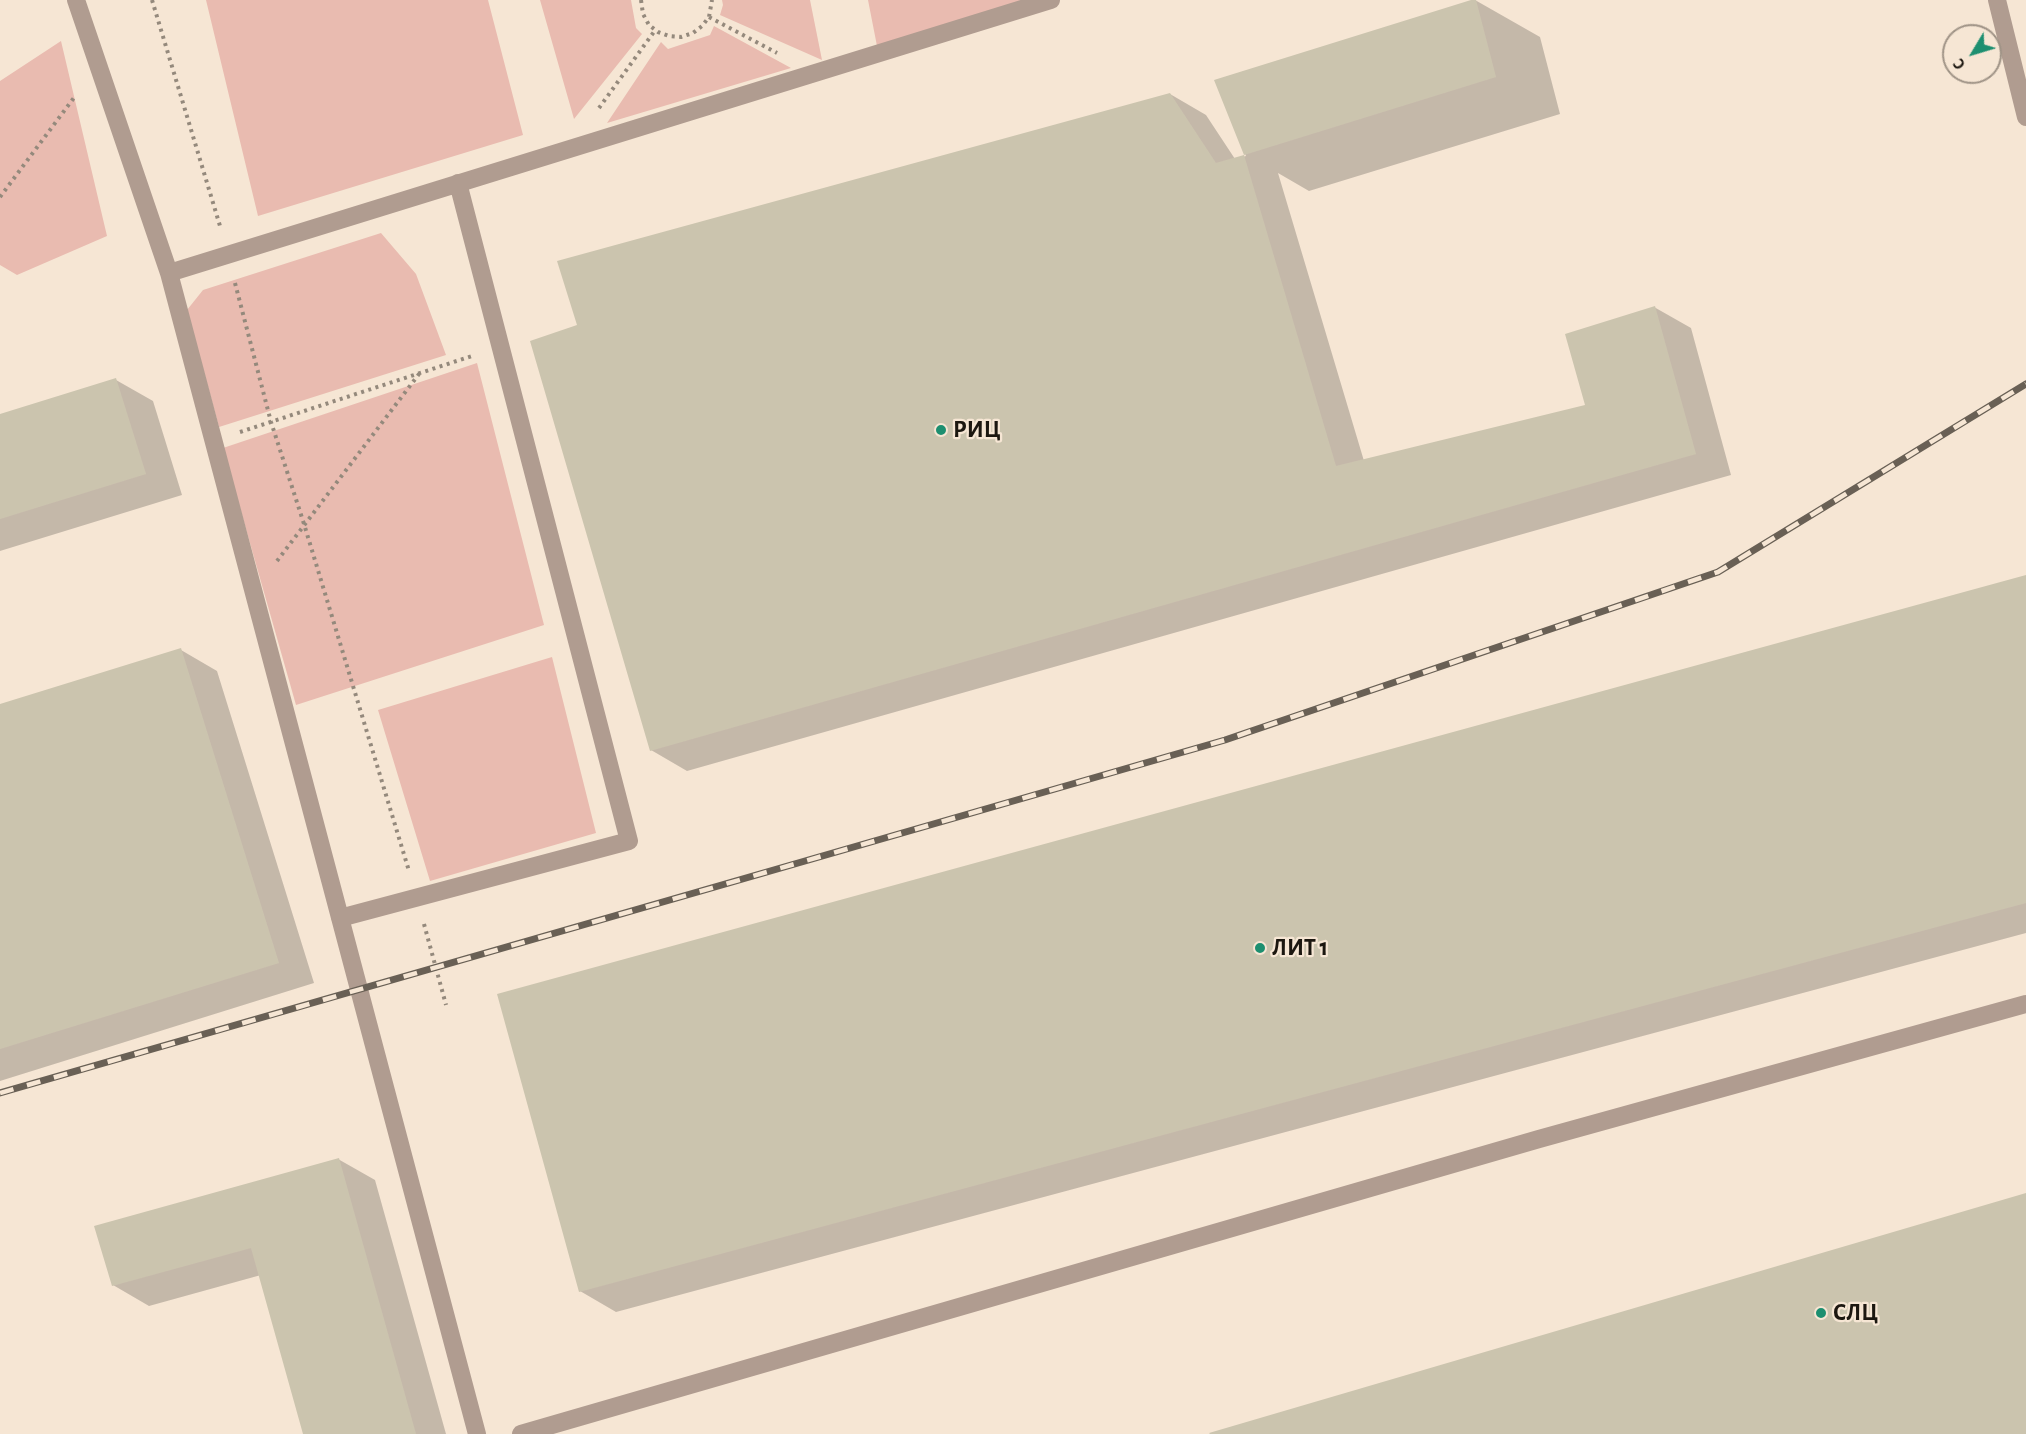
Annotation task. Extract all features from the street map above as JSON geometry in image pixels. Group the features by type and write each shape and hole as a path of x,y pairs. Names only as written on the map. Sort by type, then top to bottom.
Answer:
{"lane":[{"path":"76,0 169,273 477,1434"},
{"path":"169,273 1051,0"},
{"path":"1997,0 2026,117"},
{"path":"340,918 629,841 458,183"},
{"path":"521,1434 1539,1138 2026,1004"}],"path":[{"path":"152,0 228,254 271,422 417,898 446,1005"},
{"path":"640,0 643,14 649,24 669,36 681,37 693,33 702,26 709,17 712,0"},
{"path":"709,17 815,73"},
{"path":"571,148 656,29"},
{"path":"0,197 98,65"},
{"path":"214,441 501,346"},
{"path":"253,592 420,373"}],"shaded area":[{"path":"206,0 488,0 523,135 258,216"},
{"path":"540,0 631,0 636,28 642,34 574,119"},
{"path":"722,0 810,0 822,60 720,15"},
{"path":"868,0 1028,0 877,46"},
{"path":"714,26 791,68 607,123 661,42 668,49 710,35"},
{"path":"61,41 107,236 17,275 0,265 0,81"},
{"path":"381,233 416,274 446,355 219,427 187,310 203,290"},
{"path":"477,363 544,625 296,705 223,448"},
{"path":"552,657 596,833 430,881 378,710"}],"building":[{"path":"1476,0 1496,77 1244,155 1214,80"},
{"name":"РИЦ","path":"1170,93 1216,163 1244,155 1336,466 1585,405 1565,334 1655,306 1696,454 650,751 530,341 577,325 557,261"},
{"path":"116,378 146,474 0,519 0,414"},
{"name":"ЛИТ 1","path":"2026,575 2026,903 579,1292 497,994"},
{"path":"181,648 279,963 0,1049 0,704"},
{"path":"339,1158 416,1434 303,1434 251,1248 112,1286 94,1226"},
{"name":"СЛЦ","path":"2026,1193 2026,1434 1209,1433"}],"railway":[{"path":"0,1093 1225,740 1718,572 2026,384"}],"place":[{"name":"РИЦ","path":"941,430"},
{"name":"ЛИТ 1","path":"1260,948"},
{"name":"СЛЦ","path":"1821,1313"}]}
